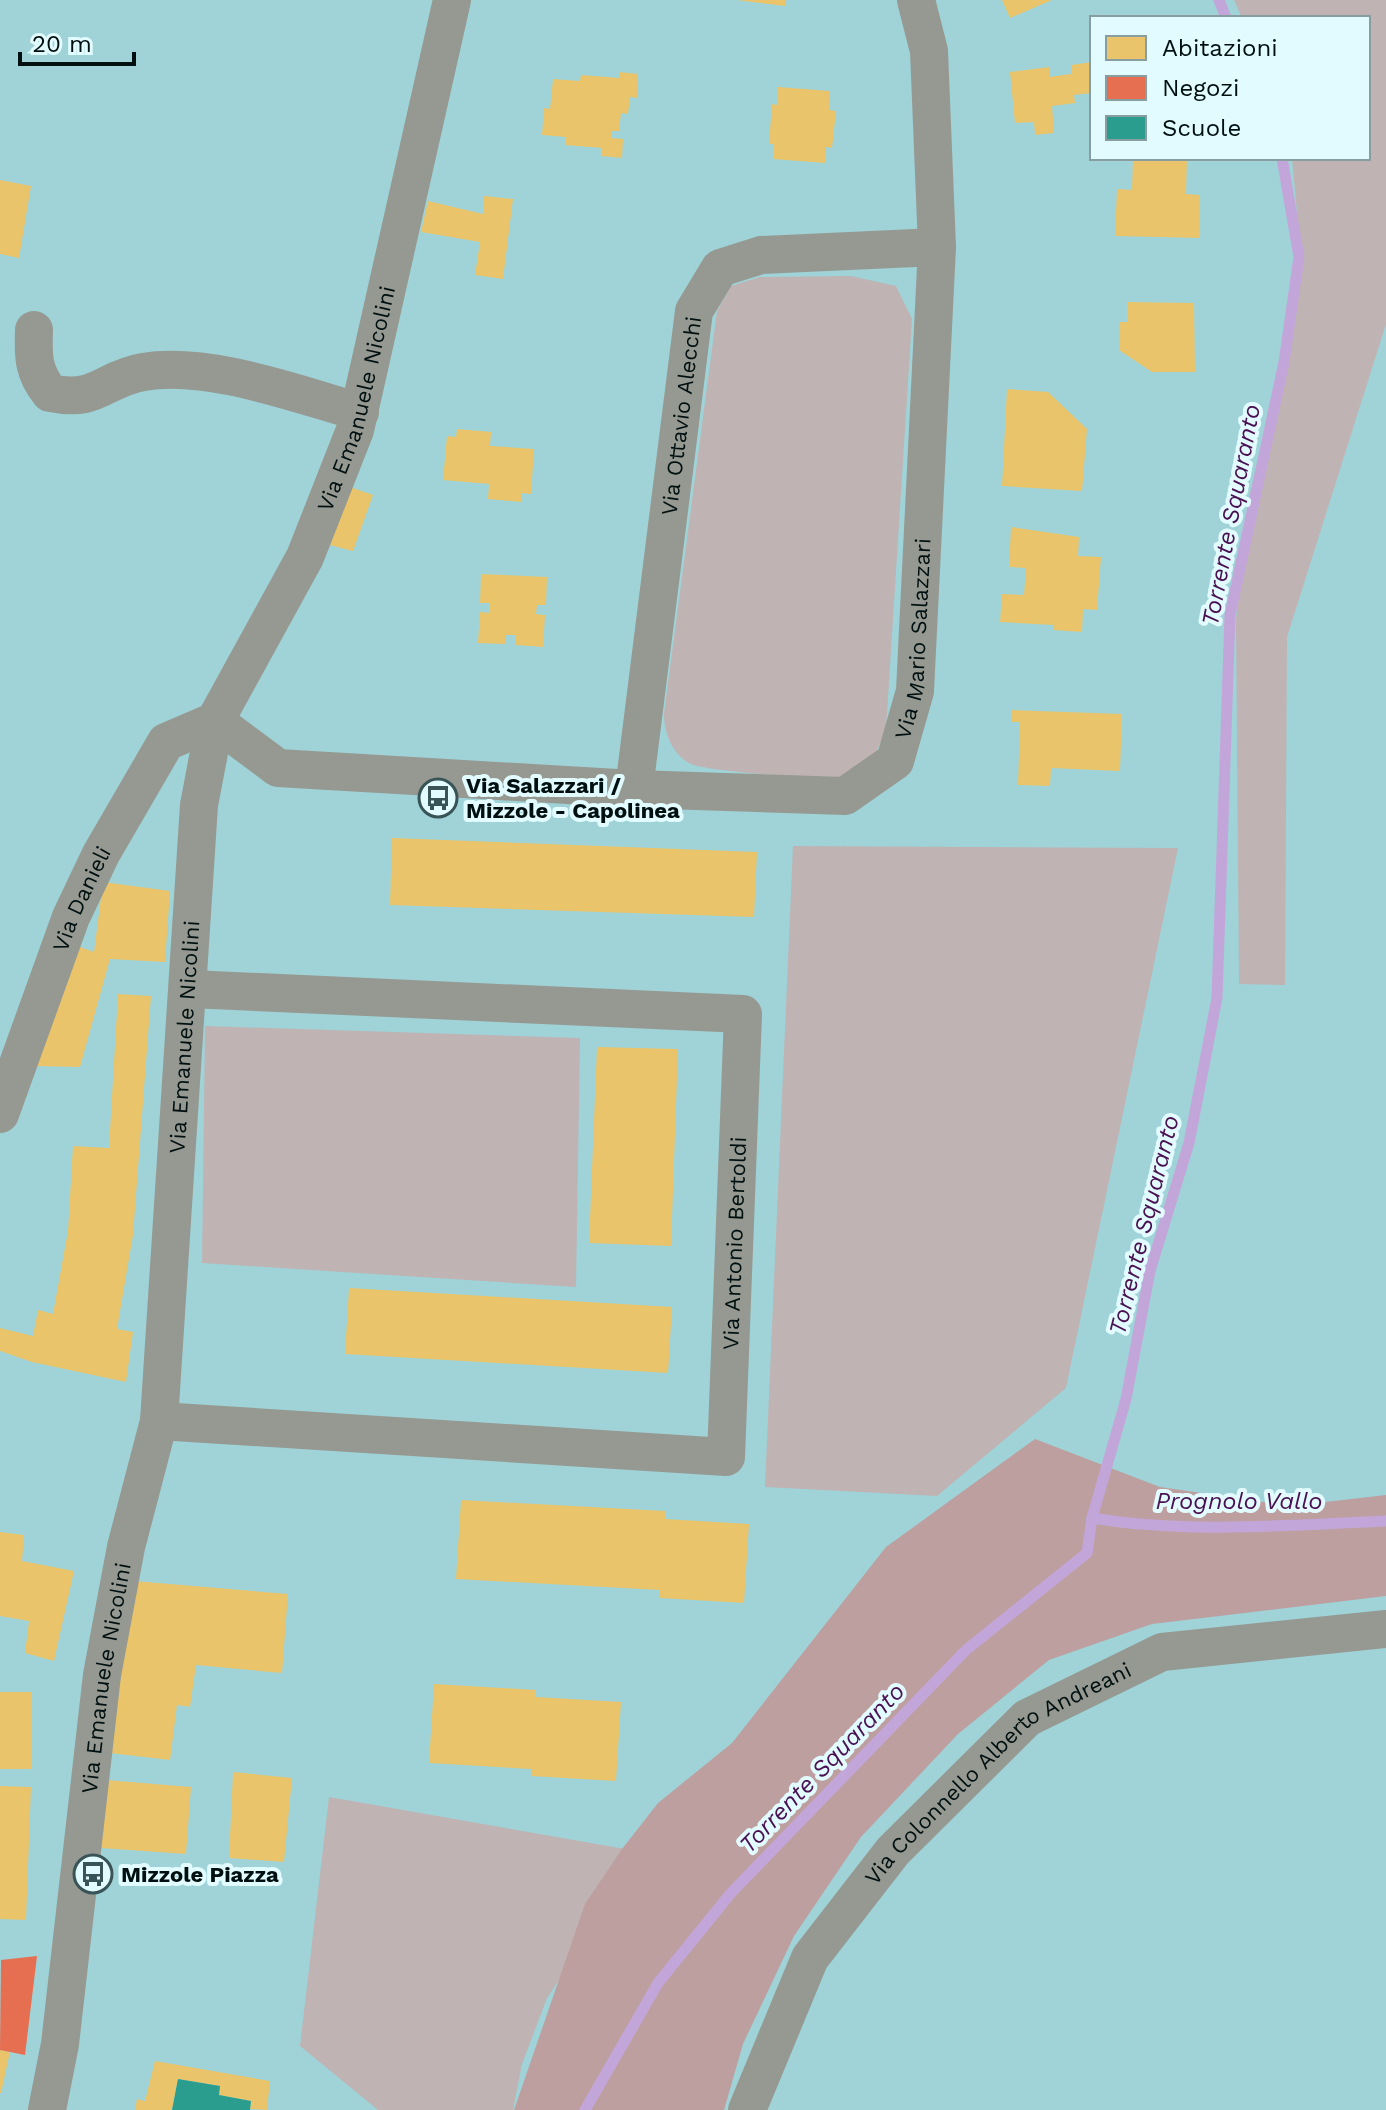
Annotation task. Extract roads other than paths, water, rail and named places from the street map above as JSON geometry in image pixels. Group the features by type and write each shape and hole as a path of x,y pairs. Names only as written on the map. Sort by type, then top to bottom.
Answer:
{"street":[{"name":"Via Emanuele Nicolini","path":"47,2110 60,2044 102,1675 126,1547 159,1421 190,989 199,805 215,721 305,557 360,412 452,0"},
{"name":"Via Mario Salazzari","path":"215,721 278,768 634,789 845,796 895,761 915,691 937,247 929,51 916,0"},
{"name":"Via Ottavio Alecchi","path":"634,789 694,311 720,268 761,255 937,247"},
{"path":"34,330 35,367 50,393 88,396 142,372 185,371 252,382 360,412"},
{"name":"Via Danieli","path":"0,1114 71,917 101,854 166,742 215,721"},
{"name":"Via Antonio Bertoldi","path":"159,1421 726,1457 743,1014 190,989"},
{"name":"Via Colonnello Alberto Andreani","path":"747,2110 810,1958 893,1851 1027,1718 1162,1652 1386,1629"}],"waterway":[{"name":"Torrente Squaranto","path":"1219,0 1225,16"},
{"name":"Torrente Squaranto","path":"585,2110 658,1983 731,1893 966,1650 1087,1553 1092,1518 1126,1399 1150,1271 1189,1143 1217,998 1230,615 1284,362 1299,257 1282,160"},
{"name":"Prognolo Vallo","path":"1092,1518 1202,1527 1386,1521"}],"place":[{"name":"Via Salazzari / Mizzole - Capolinea","path":"438,798"},
{"name":"Mizzole Piazza","path":"93,1874"}]}
